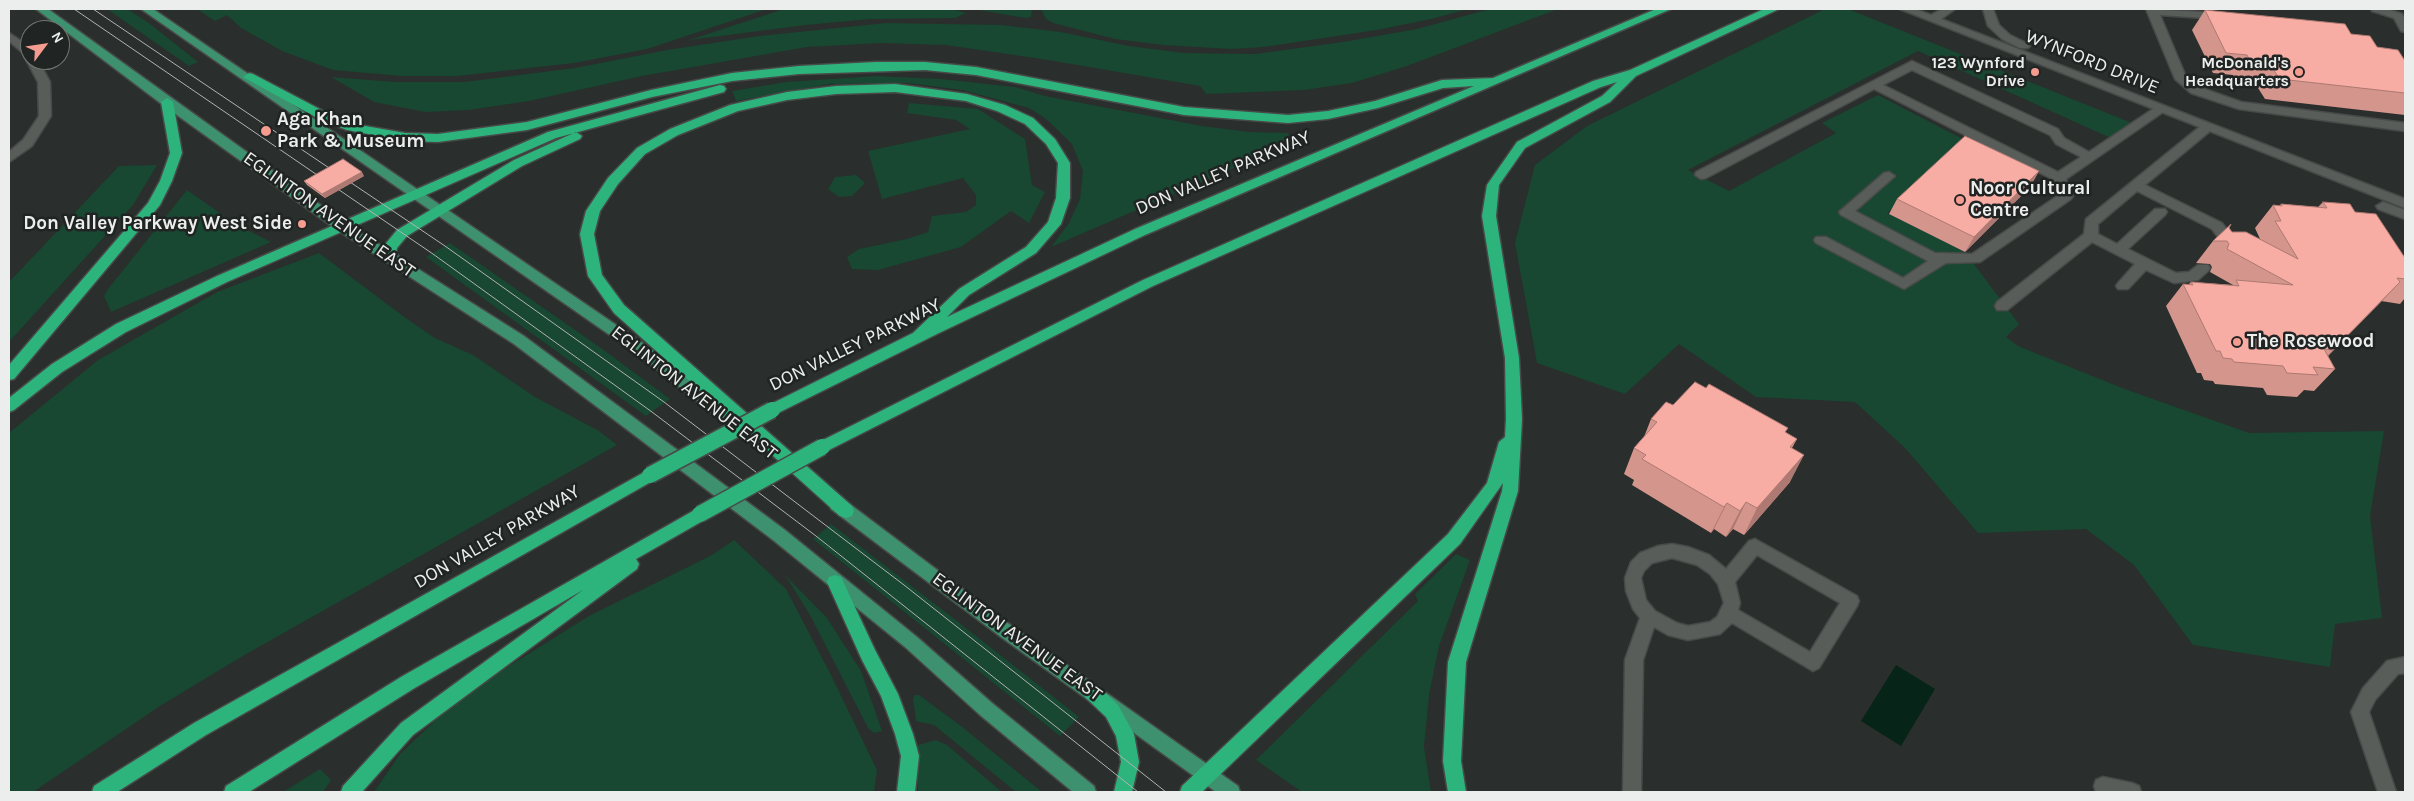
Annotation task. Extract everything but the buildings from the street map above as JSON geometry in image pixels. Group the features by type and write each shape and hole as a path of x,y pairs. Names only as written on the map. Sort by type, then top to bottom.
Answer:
{"highway":[{"name":"DON VALLEY PARKWAY","path":"101,792 200,729 650,474 772,410 918,337 1140,232 1665,9"},
{"path":"233,792 407,683 700,514 822,447 1148,283 1597,84 1634,73 1773,9"},
{"path":"249,77 326,117 351,127 405,137 438,138 528,126 660,92 732,78 799,70 876,66 925,66 976,71 1021,78 1184,111 1288,119 1328,114 1378,104 1442,84 1497,81"},
{"path":"9,406 57,368 122,328 162,307 552,135 623,114 799,70"},
{"path":"1457,792 1452,762 1457,662 1510,491 1514,419 1512,358 1489,216 1493,185 1521,145 1606,99 1634,73"},
{"path":"846,511 619,309 595,276 590,258 587,234 593,211 613,181 641,151 674,132 734,108 787,96 836,90 895,88 967,98 1001,108 1029,120 1051,142 1064,163 1062,198 1054,224 1031,250 964,292 918,337"},
{"path":"9,376 153,205 166,181 176,153 167,102"},
{"path":"398,264 389,254 394,239 437,210 518,163 623,114"},
{"path":"1188,792 1454,539 1494,485 1514,419"},
{"path":"350,792 407,729 700,514"},
{"path":"835,582 868,655 889,694 904,734 910,756 906,792"},
{"path":"1092,692 1112,711 1125,734 1130,762 1123,792"}],"main road":[{"name":"EGLINTON AVENUE EAST","path":"41,9 342,227 519,340 771,530 911,642 986,709 1088,792"},
{"name":"EGLINTON AVENUE EAST","path":"146,9 249,77 437,210 645,352 846,511 1006,632 1231,792"}],"street":[{"name":"WYNFORD DRIVE","path":"1906,9 2206,128 2405,204"},
{"path":"1927,17 1950,9"},
{"path":"1988,9 1994,26 2006,37 2143,102"},
{"path":"2376,9 2398,16 2405,30"},
{"path":"2230,17 2153,10 2181,79 2195,90 2239,105 2405,127"},
{"path":"9,36 20,45"},
{"path":"1701,175 1912,65 2054,132 2060,141 2090,157"},
{"path":"9,158 28,143 44,116 44,82 37,70"},
{"path":"1875,85 2059,178 2066,196 1975,259 1933,258 1846,212 1889,176"},
{"path":"2059,178 2160,110"},
{"path":"2091,236 2091,222 2206,128"},
{"path":"2241,141 2405,215"},
{"path":"2136,186 2217,226 2228,241 2222,250"},
{"path":"2119,250 2160,212"},
{"path":"2091,236 2174,278 2193,277 2203,268"},
{"path":"2002,306 2091,236"},
{"path":"1821,240 1904,284 1942,258"},
{"path":"2123,286 2144,263"},
{"path":"1726,581 1755,546 1851,601 1813,663 1729,613"},
{"path":"1672,551 1688,554 1703,560 1716,569 1726,581 1732,603 1729,613 1723,622 1714,629 1688,633 1674,630 1649,616 1639,604 1634,591 1637,567 1646,558 1658,553 1672,551"},
{"path":"1632,792 1634,660 1649,616"},
{"path":"2387,792 2360,712 2369,694 2392,667 2405,665"},
{"path":"2103,786 2132,792"}],"shaded area":[{"path":"107,9 127,9 149,23 198,62 189,66"},
{"path":"197,9 767,9 647,49 574,63 457,76 402,76 333,70 282,51 241,28 227,15 215,21"},
{"path":"784,9 951,9 966,13 955,18 870,19 689,40"},
{"path":"973,9 1032,9 1031,17 1025,18"},
{"path":"1041,9 1468,9 1377,30 1264,47 1232,49 1163,45 1115,39 1053,23 1046,19"},
{"path":"1490,9 1558,9 1407,66 1352,83 1304,90 1206,94 1200,86 1048,60 946,45 881,43 807,47 642,76 529,101 469,110 425,112 374,102 331,77 395,82 464,82 575,68 667,50 759,36 886,23 1001,25 1061,32 1129,46 1184,53 1255,54 1343,42 1417,29"},
{"path":"1825,9 1848,9 2137,125 2115,140 1918,51 1688,170 1729,191 1836,133 1822,123 1878,95 1980,148 1922,183 1887,213 1965,252 2019,324 2006,337 2018,346 2122,388 2249,433 2384,431 2370,516 2382,618 2335,624 2330,667 2193,645 2134,565 2086,529 1978,533 1905,448 1855,402 1756,397 1679,344 1625,394 1537,363 1515,243 1535,165 1587,126"},
{"path":"876,76 941,79 1015,87 1045,96 1202,126 1249,132 1287,133 1293,139 1241,165 1051,247 1069,223 1080,199 1083,171 1072,144 1045,118 1029,108 962,90 908,83 829,84 736,101 732,91 786,82"},
{"path":"909,103 978,109 1025,139 1032,185 1045,192 1029,223 1011,211 961,247 878,270 852,269 847,257 859,249 907,239 928,232 932,216 966,212 976,205 976,195 963,178 882,199 868,151 970,129 956,120 907,113"},
{"path":"157,165 133,205 9,342 9,282 119,166"},
{"path":"856,175 865,183 852,196 839,197 828,189 835,177"},
{"path":"187,190 237,225 271,242 111,312 104,296 108,289"},
{"path":"450,243 601,348 670,399 646,416 426,257"},
{"path":"319,253 435,338 473,355 535,397 599,431 617,445 241,657 160,706 33,792 9,792 9,433 98,360 217,292"},
{"path":"831,524 1079,717 1060,736 813,539"},
{"path":"734,540 786,589 831,675 877,770 874,792 374,792 400,754 446,710 509,666 589,616 712,555"},
{"path":"1456,554 1470,560 1439,646 1429,695 1424,747 1431,792 1302,792 1256,760 1418,601 1415,594"},
{"path":"785,575 827,618 861,671 882,731 874,733 868,728 810,615"},
{"path":"1896,665 1935,689 1901,746 1861,721"},
{"path":"915,695 919,695 961,726 1042,792 1016,792 934,725 916,721 913,698"},
{"path":"936,740 947,745 1002,792 918,792 918,745"},
{"path":"320,769 331,780 323,792 283,792"}],"tram line":[{"path":"74,9 433,254 652,412 816,536 1138,792"},
{"path":"93,9 445,246 664,402 904,585 1166,792"}],"place":[{"name":"123 Wynford Drive","path":"2035,72"},
{"name":"McDonald's Headquarters","path":"2299,72"},
{"name":"Aga Khan Park & Museum","path":"266,131"},
{"name":"Noor Cultural Centre","path":"1960,200"},
{"name":"Don Valley Parkway West Side","path":"302,224"},
{"name":"The Rosewood","path":"2237,342"}]}
